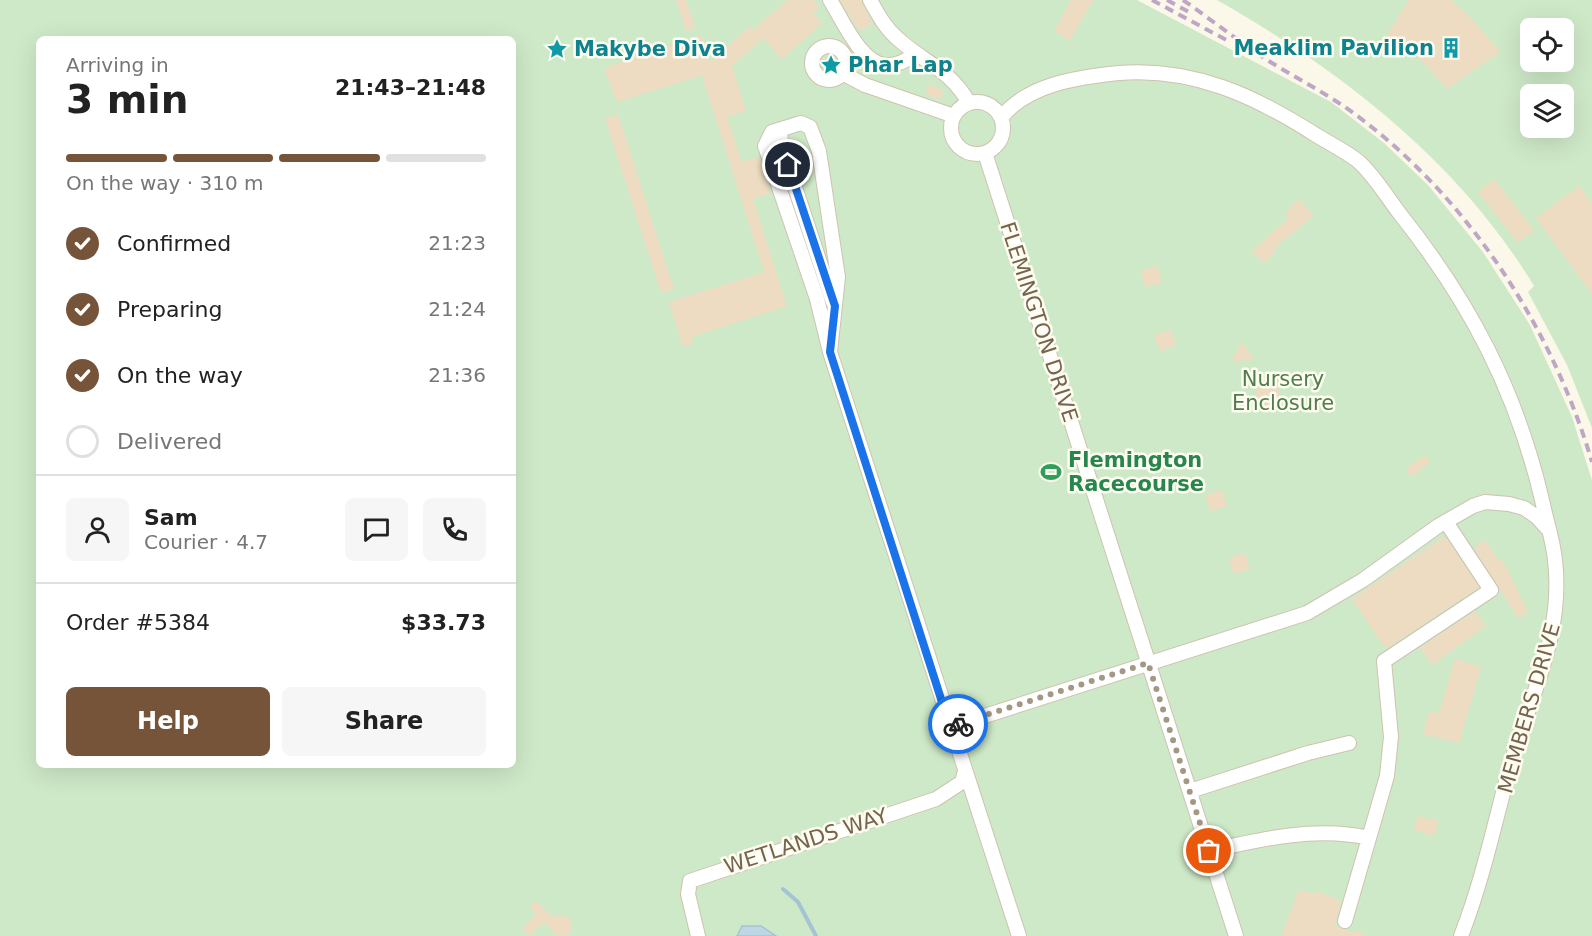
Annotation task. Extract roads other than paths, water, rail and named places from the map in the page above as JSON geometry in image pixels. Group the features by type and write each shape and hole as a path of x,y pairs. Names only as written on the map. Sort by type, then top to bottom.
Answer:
{"lane":[{"path":"831,0 851,35 874,62 893,65 916,54"},
{"path":"870,0 885,27 916,54 952,77 969,103"},
{"name":"MEMBERS DRIVE","path":"1001,118 1016,102 1044,88 1114,74 1154,71 1216,84 1273,107 1359,162 1425,245 1461,297 1516,411 1555,557 1557,601 1546,664 1510,768 1484,870 1461,936"},
{"path":"842,73 865,85 954,116"},
{"path":"969,103 984,103 991,106 1001,118 1002,135 993,149 985,153 971,153 958,146 951,132 954,116 969,103"},
{"path":"830,352 838,277 819,151 810,127 801,123 772,132 765,146 817,299 830,352 1018,936"},
{"path":"780,130 781,145 835,306"},
{"name":"FLEMINGTON DRIVE","path":"985,153 1236,936"},
{"path":"950,727 1307,613 1331,601 1473,506 1497,502 1524,508 1537,517 1549,531"},
{"path":"1345,921 1387,776 1391,737 1384,661 1491,590 1446,522"},
{"path":"1190,791 1308,753 1349,743"},
{"name":"WETLANDS WAY","path":"698,936 688,894 690,881 936,799 962,782 965,771"},
{"path":"1209,851 1246,842 1316,834 1338,833 1369,838"}],"water":[{"path":"742,926 761,926 776,936 737,936"}],"waterway":[{"path":"783,889 798,902 816,936"}],"railway":[{"path":"1152,0 1230,42"},
{"path":"1167,0 1189,12"},
{"path":"1183,0 1261,56 1364,121 1403,154 1440,191 1474,231 1504,274 1531,319 1555,365 1592,462"}],"place":[{"name":"Meaklim Pavilion","path":"1451,48"},
{"name":"Makybe Diva","path":"557,49"},
{"name":"Phar Lap","path":"831,65"},
{"name":"Flemington Racecourse","path":"1051,472"}],"park label":[{"name":"Nursery Enclosure","path":"1283,391"}]}
